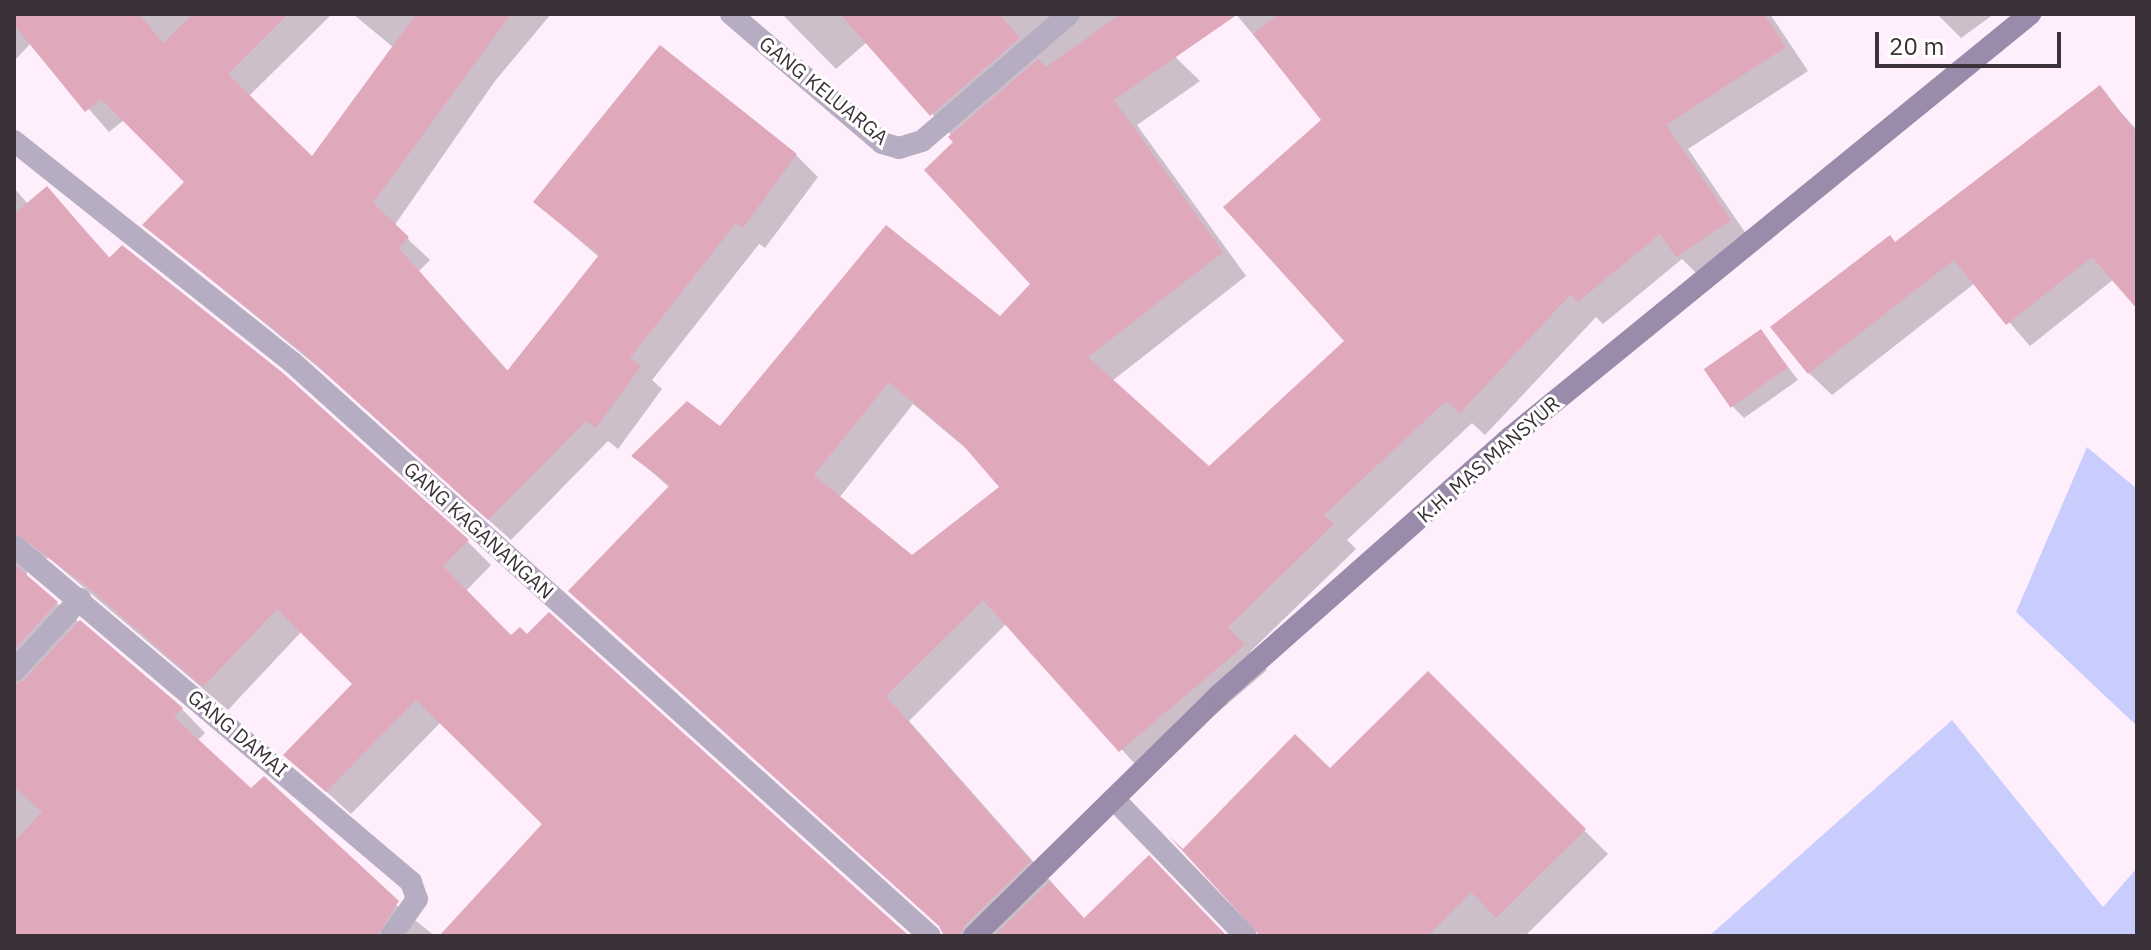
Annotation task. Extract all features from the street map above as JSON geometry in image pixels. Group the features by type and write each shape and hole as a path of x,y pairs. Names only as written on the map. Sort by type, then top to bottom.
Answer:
{"main road":[{"name":"K.H. MAS MANSYUR","path":"974,936 1218,696 1511,437 2030,14"}],"street":[{"name":"GANG KELUARGA","path":"731,14 882,143 899,148 922,141 1069,14"},
{"name":"GANG KAGANANGAN","path":"14,141 292,362 930,936"},
{"name":"GANG DAMAI","path":"14,546 411,882 417,899 391,936"},
{"path":"14,671 80,599"},
{"path":"1114,799 1246,936"}],"water":[{"path":"2087,447 2137,489 2137,726 2016,612"},
{"path":"1952,720 2103,907 2137,868 2137,936 1709,936"}],"building":[{"path":"14,14 139,14 163,43 193,14 288,14 228,74 312,156 416,14 511,14 373,203 409,237 399,248 507,371 599,255 533,202 660,45 797,154 743,228 736,223 630,358 641,366 596,428 586,421 488,520 301,351 142,225 184,182 101,99 85,112 14,25"},
{"path":"840,14 999,14 1020,38 930,116"},
{"path":"1121,14 1238,14 1114,100 1223,252 1088,357 1209,466 1344,341 1223,207 1321,120 1253,34 1278,14 1764,14 1786,47 1666,125 1731,220 1676,257 1660,234 1578,302 1571,294 1460,413 1446,401 1324,515 1334,524 1228,627 1245,645 1119,752 983,600 886,696 1031,861 964,926 960,936 944,936 939,926 568,591 670,485 631,456 687,401 720,426 886,225 1000,316 1030,284 924,170 953,142 948,137 1038,59 1046,67","holes":["889,382 962,444 999,487 912,555 814,475"]},
{"path":"2100,85 2137,134 2137,309 2092,257 2006,325 1954,260 1808,374 1770,327 1890,235 1895,242"},
{"path":"47,186 109,258 122,245 283,373 469,540 443,566 511,635 520,627 527,634 549,612 909,936 439,936 542,824 416,700 326,792 283,755 352,684 277,609 203,687 89,588 14,532 14,214"},
{"path":"1761,329 1788,368 1731,408 1704,369"},
{"path":"14,564 58,602 14,650"},
{"path":"80,620 183,708 174,717 251,788 264,776 399,901 377,936 14,936 14,842 42,812 14,787 14,685 24,680"},
{"path":"1428,671 1586,829 1496,918 1471,892 1428,936 1260,936 1169,836 1183,849 1295,734 1330,768"},
{"path":"1149,855 1227,936 994,936 1050,881 1084,918"}]}
